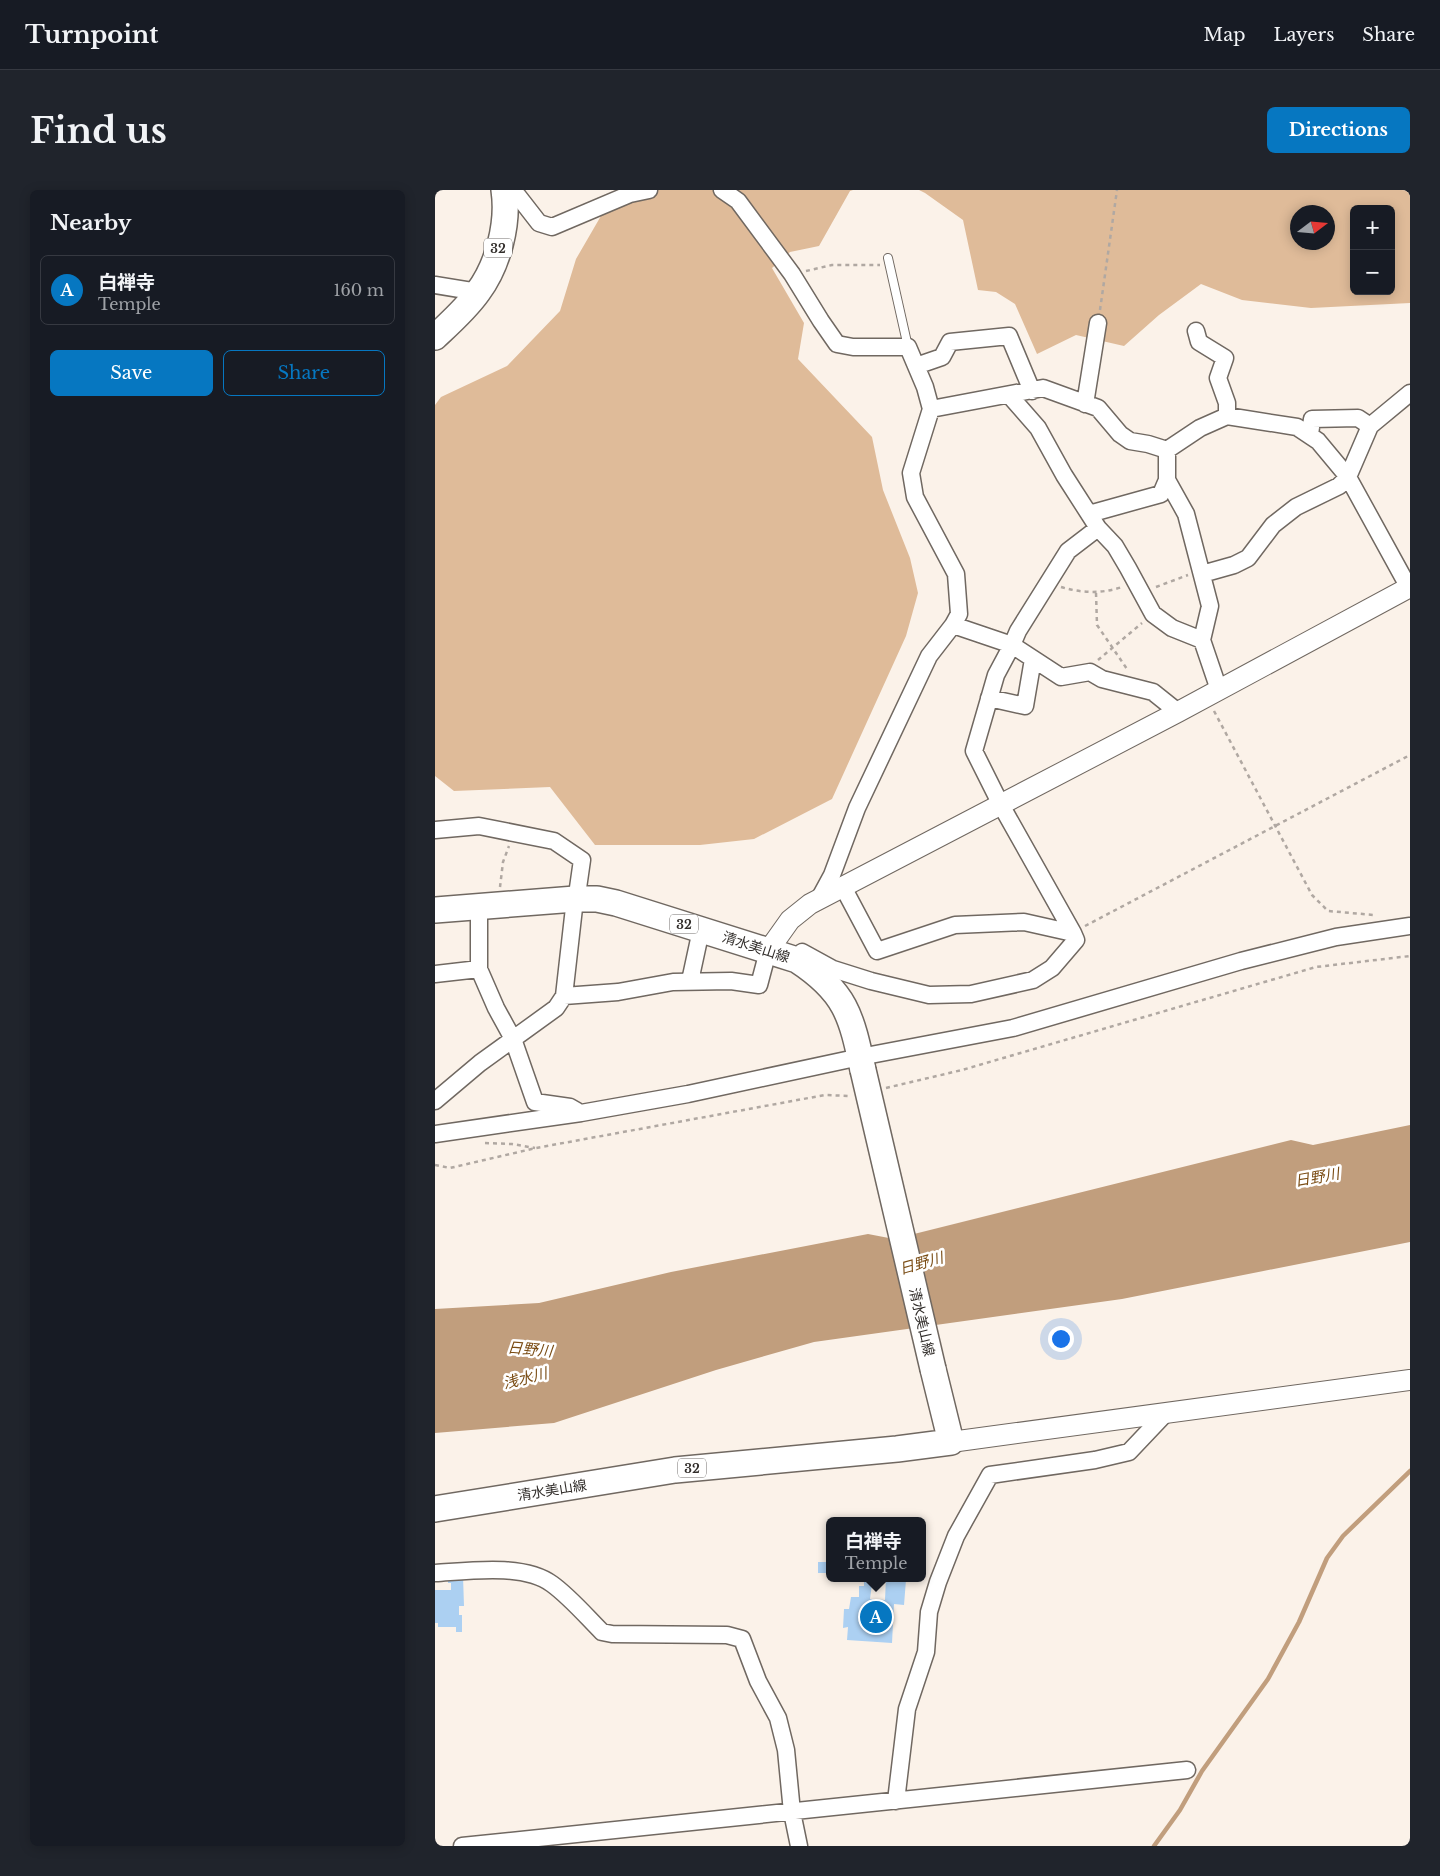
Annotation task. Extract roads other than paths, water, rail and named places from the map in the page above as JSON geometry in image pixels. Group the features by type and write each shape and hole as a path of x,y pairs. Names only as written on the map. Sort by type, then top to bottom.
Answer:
{"main road":[{"name":"32","path":"435,337 478,292 495,260 504,228 505,195"},
{"name":"清水美山線","path":"435,910 576,897 597,899 617,903 797,960 819,974 838,995 850,1018 951,1442 675,1470 435,1509"}],"street":[{"path":"505,195 518,196 539,223 552,227 630,194 649,190"},
{"path":"722,190 738,201 792,274 837,344 853,347 908,347 925,387 931,409 911,473 915,497 956,574 959,614 953,625 929,656 857,808 832,875 819,899"},
{"path":"435,285 478,292"},
{"path":"1085,404 1098,323"},
{"path":"1196,332 1199,342 1225,358 1218,378 1227,403 1227,416"},
{"path":"916,366 942,357 950,342 1009,336 1032,391"},
{"path":"931,409 1010,396 1043,388 1099,408 1120,434 1130,441 1167,450"},
{"path":"1202,574 1234,565 1248,558 1273,525 1296,507 1339,486 1348,477 1369,426 1410,393"},
{"path":"1010,396 1038,428 1064,475 1098,528 1115,546 1153,614 1172,628 1202,640"},
{"path":"564,996 618,992 673,982 731,981 759,986 768,951 790,920 810,904 1178,712 1409,587 1348,477 1318,440 1297,427 1227,416 1200,428 1167,450"},
{"path":"1310,435 1312,419 1358,418 1369,426"},
{"path":"1089,514 1161,494 1167,480 1167,450"},
{"path":"1167,480 1186,514 1209,606 1202,640 1213,693"},
{"path":"768,951 788,946 809,954 833,969 871,981 929,995 971,994 1033,980 1052,968 1076,940 1001,805 974,751 996,675 1018,631 1068,551 1098,528"},
{"path":"953,625 1012,644 1061,677 1090,672 1102,679 1153,692 1178,712"},
{"path":"989,698 1025,706 1033,659"},
{"path":"435,830 479,826 514,833 554,842 582,860 564,996 556,1008 480,1063 435,1100"},
{"path":"843,887 877,951 955,925 1024,922 1073,933"},
{"path":"479,907 479,968 496,1008 513,1039 535,1102 571,1107 581,1113"},
{"path":"435,1134 581,1113 862,1063 1013,1028 1260,956 1336,937 1410,926"},
{"path":"690,982 701,930"},
{"path":"435,974 479,968"},
{"path":"951,1442 1410,1380"},
{"path":"896,1801 907,1709 926,1652 929,1612 938,1582 956,1536 990,1475 1095,1460 1129,1452 1167,1413"},
{"path":"435,1573 489,1570 532,1574 551,1583 602,1632 612,1634 727,1635 742,1639 758,1681 778,1718 786,1750 792,1812 799,1846"},
{"path":"462,1846 532,1842 1187,1770"}],"lane":[{"path":"889,262 908,347"}],"water":[{"path":"1410,1125 1410,1242 1122,1299 814,1342 716,1370 554,1423 435,1433 435,1309 539,1303 671,1272 868,1234 894,1239 1291,1140 1313,1145"}],"waterway":[{"path":"1154,1846 1180,1810 1202,1771 1268,1679 1299,1622 1327,1558 1343,1536 1410,1471"}],"place":[{"name":"白禅寺","path":"876,1617"}],"water label":[{"name":"日野川","path":"1317,1177"},
{"name":"日野川","path":"921,1263"},
{"name":"日野川","path":"530,1349"},
{"name":"浅水川","path":"525,1378"}]}
